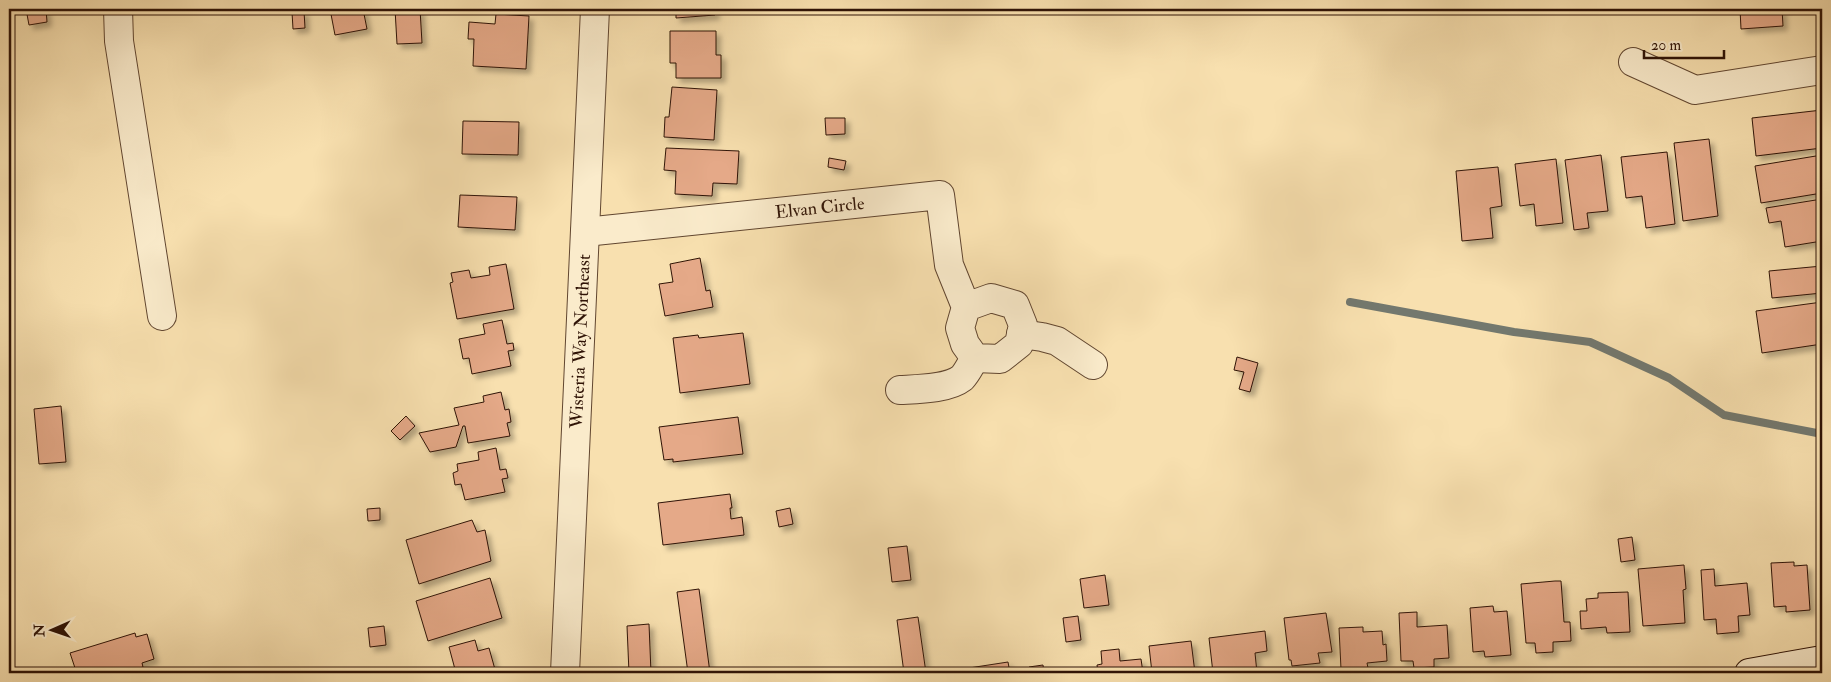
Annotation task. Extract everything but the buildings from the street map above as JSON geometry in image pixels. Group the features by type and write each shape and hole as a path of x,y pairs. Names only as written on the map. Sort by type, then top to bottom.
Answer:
{"street":[{"path":"118,9 119,42 162,316"},
{"name":"Wisteria Way Northeast","path":"565,673 595,9"},
{"path":"1633,62 1695,90 1822,70"},
{"name":"Elvan Circle","path":"584,232 940,195 949,265 966,307"},
{"path":"991,298 1016,305 1023,325 1020,344 1000,359 975,358 965,344 960,328 966,307 991,298"},
{"path":"1021,334 1058,341 1093,364"},
{"path":"900,390 929,388 952,383 962,377 975,358"},
{"path":"1749,673 1822,660"}],"waterway":[{"path":"1350,302 1514,332 1590,342 1669,378 1724,415 1822,434"}]}
